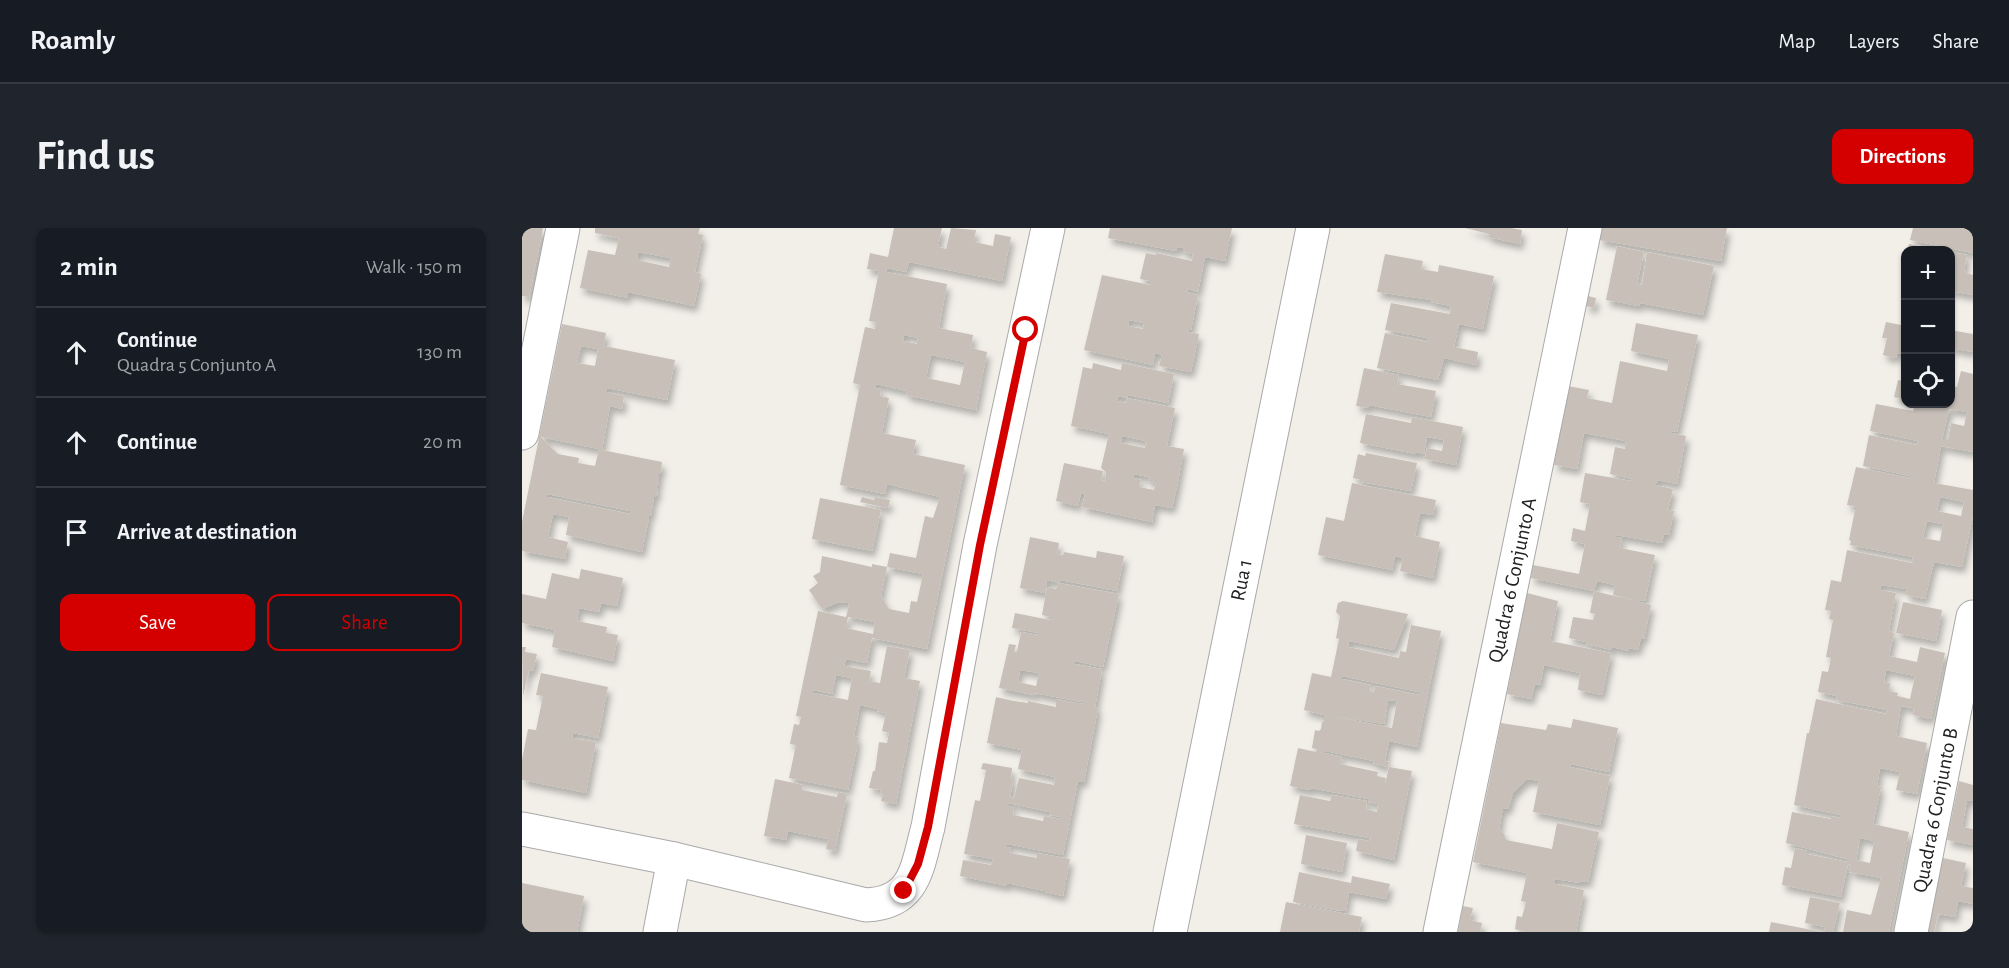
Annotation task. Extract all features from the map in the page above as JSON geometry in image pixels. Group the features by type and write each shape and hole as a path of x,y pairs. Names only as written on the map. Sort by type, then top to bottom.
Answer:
{"street":[{"path":"522,433 563,228"},
{"path":"522,829 674,859 866,905 882,904 896,899 904,891 913,877 928,827 980,545 1048,228"},
{"name":"Rua 1","path":"1170,932 1313,228"},
{"name":"Quadra 6 Conjunto A","path":"1440,932 1585,228"},
{"name":"Quadra 6 Conjunto B","path":"1911,932 1973,617"},
{"path":"660,932 674,859"}],"building":[{"path":"522,228 543,228 529,297 522,296"},
{"path":"595,228 700,228 698,234 703,235 695,272 701,274 694,306 628,292 628,298 580,288 588,250 615,255 619,238 595,233","holes":["638,252 671,258 669,267 637,260"]},
{"path":"894,228 942,228 938,247 946,249 951,228 976,230 974,242 993,246 995,234 1011,237 1002,281 909,262 906,272 887,268 886,272 947,284 939,328 973,335 971,348 987,352 976,410 906,395 907,391 876,384 875,388 881,389 880,396 889,398 882,433 916,440 913,454 965,465 927,649 872,638 867,663 846,659 844,666 871,671 869,681 880,683 887,646 910,650 904,678 920,681 896,804 881,801 883,794 880,793 881,790 869,788 873,771 875,771 879,742 887,743 889,733 882,731 886,713 877,711 878,709 860,705 854,736 858,737 856,752 848,790 789,778 796,745 790,744 794,724 799,725 801,717 796,716 818,611 846,617 849,603 839,602 822,609 809,590 818,583 813,576 820,572 822,556 872,567 872,564 887,567 890,553 916,558 925,516 933,518 940,497 887,484 885,494 840,485 860,385 853,383 865,327 875,329 876,322 869,321 879,271 867,269 870,253 888,257","holes":["904,335 918,338 917,344 903,341","931,355 965,362 960,385 926,378","887,567 923,574 917,602 911,601 909,613 889,609 881,596","848,617 875,622 873,634 846,628","836,675 852,678 848,700 813,693 813,690 832,694"]},
{"path":"1110,228 1232,228 1225,261 1205,257 1198,292 1188,289 1187,292 1198,295 1191,330 1188,332 1199,334 1191,372 1159,366 1162,355 1155,353 1153,365 1084,350 1102,275 1150,285 1150,281 1140,279 1146,253 1192,261 1193,254 1183,252 1183,248 1177,247 1176,251 1108,238","holes":["1129,320 1144,323 1143,329 1128,326"]},
{"path":"1465,228 1522,230 1520,244 1488,237 1489,234"},
{"path":"1602,228 1727,228 1721,261 1599,240"},
{"path":"1913,228 1973,228 1973,253 1955,249 1955,246 1939,246 1910,240"},
{"path":"1617,246 1644,252 1637,284 1642,285 1647,252 1714,266 1703,315 1640,303 1639,306 1606,300"},
{"path":"1955,253 1967,255 1964,270 1973,275 1973,295 1955,292"},
{"path":"1385,254 1423,261 1421,269 1438,272 1439,265 1494,276 1483,329 1459,324 1454,347 1478,352 1476,365 1444,358 1438,380 1377,368 1385,333 1427,342 1428,338 1385,330 1391,303 1450,314 1451,306 1431,302 1432,300 1377,292"},
{"path":"1588,296 1596,298 1594,308 1586,306"},
{"path":"1886,322 1901,325 1901,353 1897,353 1896,358 1883,355 1887,338 1882,338"},
{"path":"1636,323 1698,335 1677,432 1672,431 1672,433 1686,436 1677,484 1658,480 1655,485 1673,489 1668,510 1674,511 1669,535 1664,534 1662,543 1616,535 1622,538 1620,548 1655,555 1645,601 1640,600 1640,602 1651,605 1644,639 1641,638 1638,650 1629,648 1629,651 1612,647 1612,650 1569,638 1573,617 1593,620 1595,614 1590,613 1594,591 1531,578 1533,565 1579,574 1585,544 1571,541 1573,528 1585,531 1590,504 1580,502 1585,473 1631,481 1632,479 1610,474 1615,447 1625,449 1626,441 1584,433 1577,469 1554,465 1568,386 1589,390 1587,398 1612,403 1620,361 1667,371 1669,359 1631,351","holes":["1597,581 1615,585 1613,595 1633,599 1632,600 1594,591"]},
{"path":"562,324 606,333 604,346 675,360 667,400 607,388 607,392 624,396 622,409 610,406 602,450 662,462 659,483 656,487 657,495 654,497 651,515 646,517 649,518 642,552 566,535 569,517 553,514 548,537 568,542 565,559 522,551 522,522","holes":["581,346 598,349 595,366 577,363","541,437 599,449 595,466 578,463 579,458 558,454","547,494 630,511 630,514 547,497"]},
{"path":"1955,331 1973,334 1973,352 1955,349"},
{"path":"1093,363 1121,370 1122,363 1174,374 1168,403 1128,395 1127,398 1175,408 1167,446 1184,449 1172,508 1155,505 1152,522 1082,507 1085,494 1081,493 1078,506 1056,501 1064,463 1103,471 1101,480 1105,481 1106,472 1101,468 1109,434 1071,426 1083,367 1092,369","holes":["1118,396 1127,398 1126,403 1117,401","1122,436 1146,441 1145,448 1121,443","1134,474 1149,477 1148,481 1156,483 1154,490 1139,487 1141,480 1133,478"]},
{"path":"1364,368 1399,375 1397,384 1436,391 1431,417 1369,405 1369,408 1356,406"},
{"path":"1961,371 1973,374 1973,452 1941,446 1934,483 1973,490 1973,516 1962,567 1934,562 1925,599 1906,595 1907,589 1881,585 1880,590 1896,593 1889,631 1894,633 1889,656 1917,662 1920,647 1945,653 1931,719 1913,715 1914,708 1901,706 1896,736 1927,743 1917,794 1896,790 1900,772 1880,768 1877,786 1881,787 1873,824 1909,832 1889,932 1843,932 1847,910 1871,915 1881,878 1849,872 1851,865 1848,864 1841,897 1782,885 1785,867 1791,868 1795,848 1807,851 1807,854 1847,862 1847,859 1786,843 1792,812 1831,819 1831,816 1840,818 1840,815 1794,805 1807,733 1809,733 1816,699 1886,714 1887,710 1836,700 1837,696 1818,692 1822,671 1828,672 1831,658 1826,657 1833,620 1829,619 1831,611 1825,610 1831,580 1841,582 1847,550 1912,563 1913,557 1850,545 1855,510 1858,507 1847,505 1856,467 1910,478 1910,476 1863,466 1869,435 1917,445 1918,441 1870,431 1876,404 1913,411 1914,408 1955,408 1955,387 1957,387","holes":["1949,409 1967,412 1964,426 1951,423 1948,440 1942,440","1940,497 1964,502 1961,516 1937,511","1927,521 1943,524 1940,541 1923,538","1886,670 1915,676 1910,699 1897,696 1898,693 1889,691 1890,683 1884,682","1860,838 1874,841 1870,863 1856,860"]},
{"path":"1898,380 1901,381 1901,399 1894,397"},
{"path":"1366,414 1411,423 1412,417 1463,427 1456,465 1425,459 1427,448 1442,451 1444,440 1427,437 1424,454 1360,443"},
{"path":"1366,453 1417,463 1411,491 1361,482 1362,480 1353,478 1358,454 1365,456"},
{"path":"1352,483 1436,500 1433,515 1420,513 1415,536 1440,542 1433,578 1400,571 1403,558 1395,556 1392,570 1318,555 1326,517 1344,521"},
{"path":"862,497 890,500 888,508 860,502"},
{"path":"820,498 881,510 872,551 812,539"},
{"path":"1030,537 1059,543 1057,554 1063,555 1064,552 1096,558 1097,551 1124,556 1117,591 1060,580 1059,583 1047,580 1045,593 1020,588"},
{"path":"581,569 623,578 617,606 601,603 599,612 579,608 577,621 607,627 606,633 618,635 613,661 552,647 555,630 522,623 522,594 546,599 552,573 579,579"},
{"path":"1058,583 1119,594 1103,667 1075,661 1075,664 1102,669 1095,707 1098,708 1084,782 1078,781 1063,855 1007,844 1007,847 1011,848 1010,853 1037,858 1037,853 1070,859 1063,896 1007,883 1007,886 960,876 963,860 991,865 993,859 964,854 975,800 980,801 986,770 981,769 983,763 1012,768 1011,780 1013,781 1010,797 1014,798 1019,778 1054,785 1055,777 1018,769 1022,750 987,743 996,697 1056,707 1056,699 1082,704 1082,702 999,688 1009,644 1016,645 1014,652 1017,652 1021,632 1038,635 1039,633 1012,628 1015,613 1050,620 1050,617 1042,615 1047,587 1056,589","holes":["1020,670 1039,673 1036,686 1018,682","1009,803 1049,812 1049,815 1062,817 1061,819 1044,816 1043,821 1013,815 1014,808 1009,806"]},
{"path":"1527,593 1558,601 1550,641 1611,653 1602,695 1578,690 1580,673 1544,665 1540,685 1535,684 1531,699 1507,694"},
{"path":"1343,601 1408,614 1394,650 1349,641 1348,647 1399,658 1400,651 1406,652 1411,625 1441,631 1417,747 1389,741 1385,761 1389,762 1388,767 1373,763 1374,761 1325,751 1325,753 1342,757 1340,764 1378,772 1377,776 1386,778 1384,789 1389,767 1412,771 1394,860 1356,851 1358,839 1369,841 1370,838 1294,824 1300,795 1330,801 1332,795 1367,801 1366,809 1377,812 1378,804 1368,802 1368,799 1290,786 1298,748 1316,752 1317,749 1312,748 1315,730 1321,729 1324,715 1304,710 1312,673 1331,677 1339,639 1336,638 1340,616 1336,612 1338,603","holes":["1342,676 1419,692 1419,695 1375,686 1374,692 1370,691 1371,685 1342,679","1388,700 1397,701 1392,728 1327,715 1384,724"]},
{"path":"1903,602 1942,610 1936,641 1896,633"},
{"path":"522,647 526,647 525,652 537,654 533,671 529,670 523,696"},
{"path":"541,673 608,687 598,738 573,733 572,738 596,742 586,793 522,780 522,760 528,729 536,730 543,696 536,695"},
{"path":"1573,719 1618,728 1609,772 1571,764 1570,767 1610,776 1600,825 1533,812 1539,781 1527,779 1513,793 1508,809 1503,808 1499,829 1506,840 1552,849 1557,823 1599,832 1588,882 1555,879 1555,884 1584,890 1576,932 1526,932 1515,929 1517,916 1522,917 1526,902 1521,901 1527,873 1473,862 1501,723 1546,730 1548,724 1571,728"},
{"path":"775,779 803,785 802,790 837,797 838,792 847,794 835,851 826,849 828,839 788,831 786,840 764,836"},
{"path":"1959,781 1973,785 1973,801 1967,800 1962,827 1973,829 1973,845 1947,840"},
{"path":"1306,835 1347,843 1342,872 1301,864"},
{"path":"1943,858 1966,863 1961,886 1973,888 1973,904 1958,901 1955,917 1938,914 1934,932 1928,932"},
{"path":"1299,872 1351,883 1352,876 1390,884 1386,899 1349,892 1346,911 1335,910 1293,902"},
{"path":"522,883 584,896 577,932 522,932"},
{"path":"1810,897 1840,903 1833,932 1824,932 1825,927 1805,923"},
{"path":"1286,902 1362,917 1359,932 1280,932"},
{"path":"1463,906 1473,908 1470,920 1482,923 1480,932 1458,932"},
{"path":"1771,922 1817,931 1817,932 1769,932"}],"route":[{"path":"904,891 918,864 928,827 980,545 1026,330"}]}
